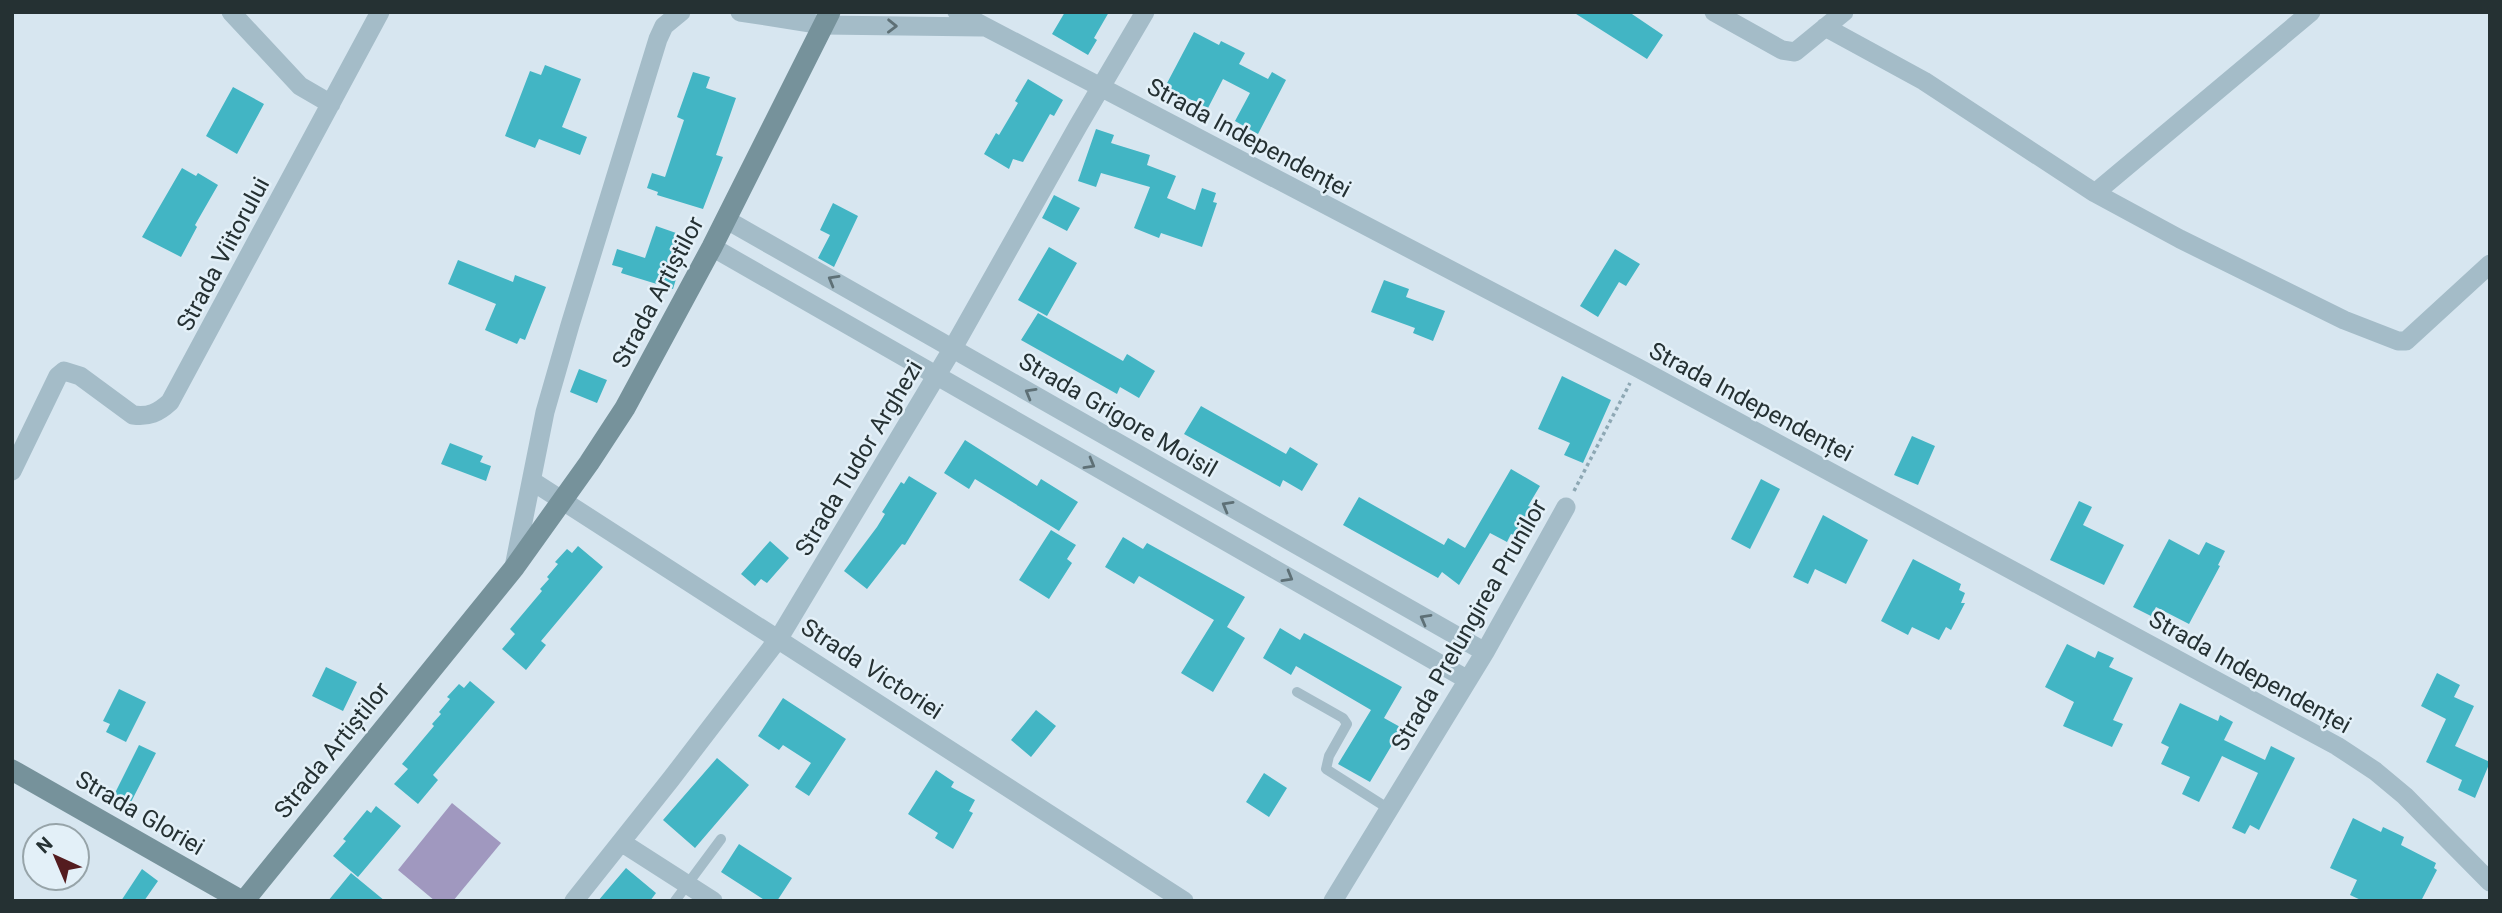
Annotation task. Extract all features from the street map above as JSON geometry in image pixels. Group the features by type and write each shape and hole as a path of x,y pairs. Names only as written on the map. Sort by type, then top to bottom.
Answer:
{"street":[{"path":"231,12 300,86 331,104"},
{"name":"Strada Viitorului","path":"12,471 58,376 64,371 80,376 133,415 153,414 170,401 380,12"},
{"name":"Strada Artiștilor","path":"513,568 545,412 570,325 658,40 664,26 681,12"},
{"path":"740,12 986,27"},
{"name":"Strada Independenței","path":"957,12 1638,368 2337,746 2406,796 2490,882"},
{"name":"Strada Tudor Arghezi","path":"574,901 779,638 953,348 1145,12"},
{"path":"1714,12 1782,50 1795,52 1844,12"},
{"path":"2095,193 2311,12"},
{"name":"Strada Artiștilor","path":"243,901 513,568 564,500 625,408 727,220 827,19"},
{"path":"1825,27 1924,81 2095,193 2180,239 2344,320 2398,341 2406,341 2490,264"},
{"name":"Strada Grigore Moisil","path":"727,220 1485,652"},
{"path":"712,247 1468,680"},
{"name":"Strada Victoriei","path":"532,481 1184,901"},
{"name":"Strada Prelungirea Prunilor","path":"1333,901 1485,652 1566,507"},
{"name":"Strada Gloriei","path":"12,769 243,901"},
{"path":"621,842 713,901"}],"lane":[{"path":"1297,691 1343,718 1347,724 1329,756 1326,769 1389,809"},
{"path":"675,901 721,839"}],"path":[{"name":"Strada Prelungirea Prunilor","path":"1566,507 1638,368"}],"shaded area":[{"path":"452,803 501,843 453,901 435,901 398,870"}],"building":[{"path":"1065,12 1109,12 1088,55 1052,34"},
{"path":"1573,12 1629,12 1663,35 1647,59"},
{"path":"1194,32 1219,45 1221,41 1245,53 1239,64 1268,79 1272,72 1286,80 1258,134 1235,121 1250,93 1223,79 1208,108 1165,87"},
{"path":"545,65 581,79 562,127 587,137 580,155 539,139 535,148 505,136 530,71 541,75"},
{"path":"693,72 710,77 706,88 736,98 716,155 723,157 703,209 657,195 658,192 647,188 652,173 665,177 684,120 677,117"},
{"path":"1028,79 1063,100 1054,116 1050,114 1023,162 1013,159 1009,169 984,154 1018,103 1015,101"},
{"path":"233,87 264,104 237,154 206,136"},
{"path":"1096,129 1114,135 1111,143 1150,155 1147,165 1176,176 1167,198 1195,210 1202,188 1216,193 1213,202 1217,203 1202,247 1161,233 1159,238 1134,228 1150,187 1101,173 1096,187 1078,181"},
{"path":"182,168 196,176 198,173 218,185 195,225 197,227 181,257 142,237"},
{"path":"1054,195 1080,208 1067,231 1042,218"},
{"path":"833,203 858,216 834,267 818,258 830,235 820,230"},
{"path":"656,226 679,234 668,265 679,269 673,289 621,273 623,268 612,265 617,249 645,258"},
{"path":"1049,247 1077,263 1047,316 1018,300"},
{"path":"1615,249 1640,264 1626,286 1619,282 1598,317 1580,306"},
{"path":"458,260 513,282 515,275 546,287 525,340 520,338 517,344 485,330 496,304 448,284"},
{"path":"1384,280 1409,289 1406,297 1445,311 1433,341 1413,333 1415,328 1371,312"},
{"path":"1038,313 1123,361 1127,354 1155,371 1139,398 1120,387 1117,394 1021,340"},
{"path":"579,369 607,380 597,403 570,392"},
{"path":"1562,376 1611,400 1583,463 1564,455 1570,443 1538,429"},
{"path":"1201,406 1286,454 1290,447 1318,464 1302,491 1283,480 1280,487 1184,434"},
{"path":"1912,436 1935,446 1918,485 1894,475"},
{"path":"965,440 1037,486 1041,479 1078,502 1059,531 975,479 969,489 944,473"},
{"path":"450,443 483,456 480,462 491,466 486,481 441,464"},
{"path":"1511,469 1540,486 1528,506 1531,507 1507,542 1490,533 1459,585 1442,572 1438,578 1343,525 1359,497 1444,545 1448,538 1465,548"},
{"path":"909,476 937,493 905,545 902,544 867,589 844,571 877,527 885,514 882,512 901,482 904,484"},
{"path":"1761,479 1780,489 1750,549 1731,539"},
{"path":"2079,501 2092,507 2083,525 2124,545 2104,585 2050,560"},
{"path":"1823,515 1868,540 1846,584 1815,569 1808,584 1793,577"},
{"path":"1051,530 1076,545 1067,559 1072,563 1049,599 1019,580"},
{"path":"1123,537 1143,549 1147,543 1245,597 1227,627 1245,638 1213,692 1181,673 1214,620 1139,576 1134,584 1105,567"},
{"path":"2169,539 2199,555 2206,542 2225,551 2218,565 2220,566 2189,624 2156,607 2151,616 2133,607"},
{"path":"770,541 789,558 767,583 761,579 755,586 741,574"},
{"path":"578,546 603,567 541,641 546,645 526,670 502,649 515,634 510,629 542,591 540,589 549,579 547,577 558,564 555,562 567,549 572,553"},
{"path":"1913,559 1961,584 1959,590 1965,593 1961,603 1965,603 1951,630 1946,627 1939,640 1912,627 1908,635 1881,621"},
{"path":"1280,628 1300,640 1304,633 1402,687 1384,718 1402,728 1370,782 1338,764 1371,710 1296,666 1291,675 1263,658"},
{"path":"2067,644 2095,658 2098,651 2114,658 2109,667 2133,678 2113,720 2123,724 2112,747 2063,726 2074,702 2045,687"},
{"path":"326,667 357,682 343,711 312,696"},
{"path":"2437,673 2460,685 2454,697 2474,706 2455,746 2490,762 2475,798 2458,790 2462,780 2426,762 2446,719 2421,706"},
{"path":"470,681 495,702 433,775 438,780 418,804 394,784 408,769 402,764 434,726 432,724 441,714 439,712 450,699 447,697 459,684 464,688"},
{"path":"119,689 146,702 126,742 106,732 110,724 103,721"},
{"path":"783,698 846,739 809,796 795,787 811,763 783,745 779,750 758,736"},
{"path":"2180,703 2218,721 2220,715 2233,722 2224,740 2265,760 2271,746 2295,758 2259,830 2250,825 2245,834 2232,828 2258,773 2222,756 2199,802 2182,794 2190,777 2161,764 2169,747 2161,743"},
{"path":"1036,710 1056,726 1031,757 1011,740"},
{"path":"139,745 156,753 129,806 113,797"},
{"path":"717,758 749,785 695,848 663,820"},
{"path":"936,770 954,782 951,787 975,800 969,811 973,813 953,849 935,838 938,833 908,814"},
{"path":"1264,773 1287,788 1269,817 1246,802"},
{"path":"376,806 401,826 358,877 333,856 367,810 371,813"},
{"path":"2353,818 2381,832 2383,827 2404,837 2401,845 2436,863 2434,868 2437,870 2421,901 2363,901 2350,895 2357,880 2330,868"},
{"path":"739,844 792,878 777,901 766,901 721,872"},
{"path":"626,868 656,893 650,901 598,901"},
{"path":"142,869 158,881 144,901 121,901"},
{"path":"351,873 385,901 328,901"}]}
